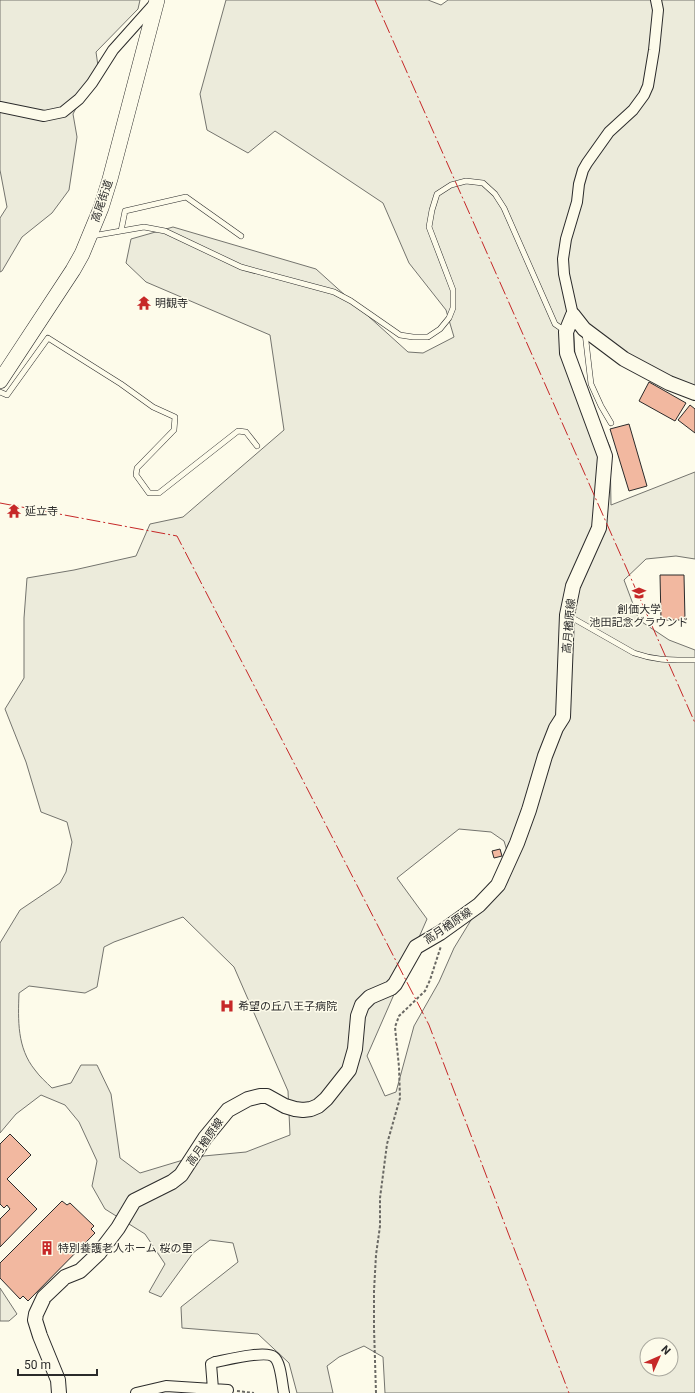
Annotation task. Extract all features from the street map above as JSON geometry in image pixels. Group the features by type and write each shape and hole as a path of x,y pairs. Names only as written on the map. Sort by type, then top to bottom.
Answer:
{"main road":[{"name":"高尾街道","path":"0,382 73,270 90,236 110,179 156,1"},
{"path":"566,332 573,315 584,329 624,359 669,383 695,392"},
{"name":"高月楢原線","path":"59,1393 58,1380 35,1320 36,1314 44,1297 65,1277 80,1271 100,1254 134,1201 172,1182 180,1176 205,1138 228,1110 260,1096 267,1096 295,1109 311,1109 318,1106 326,1099 349,1070 355,1049 358,1016 362,1006 370,997 391,988 400,977 416,948 440,933 478,905 498,885 529,810 545,756 556,728 563,717 567,615 573,586 599,528 604,456 567,352 566,332"}],"street":[{"path":"573,315 564,274 563,259 566,239 577,202 579,184 583,170 609,132 633,110 644,95 648,86 658,10 656,0"},
{"path":"0,107 44,116 63,112 79,99 92,83 113,50 156,1"},
{"path":"213,1389 211,1364 214,1362 265,1354 274,1356 277,1361 282,1378 284,1393"},
{"path":"136,1393 166,1386 228,1390"}],"lane":[{"path":"90,236 144,227 165,231 241,267 334,292 351,301 400,335 428,337 440,329 449,318 453,308 453,290 429,227 437,194 451,185 466,181 483,183 495,194 504,208 555,324 566,332"},
{"path":"120,231 125,211 186,197 241,236"},
{"path":"584,329 591,384 601,406 612,423"},
{"path":"0,392 7,395 48,338 121,384 153,407 176,417 174,430 136,468 136,475 149,492 159,493 238,432 246,432 257,446"},
{"path":"567,615 634,653 645,657 657,660 695,660"}],"path":[{"path":"376,1393 374,1291 380,1226 380,1198 387,1144 400,1098 400,1067 395,1027 399,1016 425,991 441,944 440,933"},
{"path":"228,1390 254,1393"}],"shaded area":[{"path":"0,0 140,0 138,9 96,52 98,66 73,114 77,137 69,190 52,213 22,237 0,272 0,218 7,207 0,170"},
{"path":"226,0 428,0 441,5 448,0 695,0 695,391 573,323 575,355 598,420 610,447 611,505 695,472 695,559 676,556 646,559 624,580 639,620 669,640 695,650 695,1393 385,1393 383,1357 364,1346 339,1357 327,1366 333,1393 297,1393 289,1363 258,1334 182,1328 181,1307 238,1262 233,1243 210,1240 193,1253 161,1297 149,1292 165,1264 145,1234 105,1209 92,1186 97,1161 79,1122 65,1105 41,1095 16,1114 0,1133 0,943 20,910 60,883 66,872 72,842 67,822 41,812 26,762 5,709 24,678 24,618 27,578 74,570 136,556 150,524 183,517 284,430 270,335 146,282 126,263 131,239 173,227 316,269 408,352 423,353 454,337 446,310 409,263 383,203 275,131 248,153 207,130 200,94","holes":["459,829 491,832 504,841 512,867 482,902 454,948 439,982 414,1026 396,1092 385,1096 367,1056 427,919 397,878","183,917 234,967 288,1091 290,1135 246,1152 193,1157 140,1173 120,1158 111,1094 97,1065 81,1065 71,1083 52,1088 39,1075 29,1061 20,1033 19,993 29,986 85,993 97,987 104,947"]},
{"path":"0,1288 17,1314 9,1321 0,1321"}],"building":[{"path":"649,382 686,403 675,421 639,401"},
{"path":"690,405 695,409 695,433 678,420"},
{"path":"629,424 647,486 629,491 610,429"},
{"path":"660,575 684,575 685,620 661,620"},
{"path":"500,849 502,856 494,858 492,851"},
{"path":"10,1134 31,1155 7,1179 37,1209 0,1247 0,1219 10,1209 7,1205 4,1208 0,1204 0,1144"},
{"name":"特別養護老人ホーム 桜の里","path":"62,1201 67,1205 70,1203 94,1226 91,1229 95,1233 28,1301 23,1296 20,1299 0,1278 0,1263"}],"power":[{"path":"375,0 695,723"},
{"path":"0,503 177,536 429,1025 569,1393"}],"place":[{"name":"明観寺","path":"144,303"},
{"name":"延立寺","path":"14,511"},
{"name":"創価大学 池田記念グラウンド","path":"639,593"},
{"name":"希望の丘八王子病院","path":"227,1006"},
{"name":"特別養護老人ホーム 桜の里","path":"47,1248"}]}
